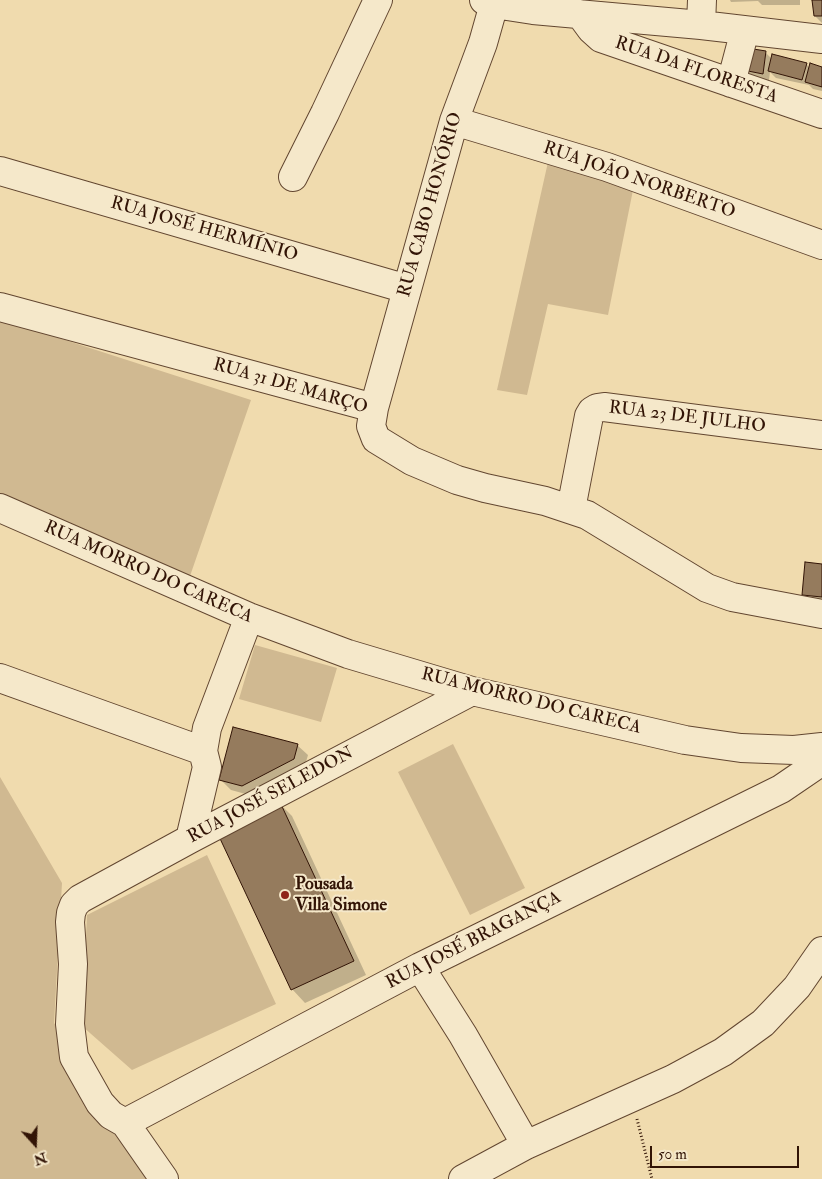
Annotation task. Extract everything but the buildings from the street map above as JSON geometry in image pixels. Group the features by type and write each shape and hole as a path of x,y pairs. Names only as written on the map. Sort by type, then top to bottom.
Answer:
{"street":[{"path":"293,177 378,0"},
{"name":"RUA DA FLORESTA","path":"502,3 533,10 580,14 702,13 745,30 822,39"},
{"name":"RUA CABO HONÓRIO","path":"374,408 454,121 483,43 502,3"},
{"name":"RUA DA FLORESTA","path":"580,14 591,29 602,38 822,114"},
{"path":"731,83 745,30"},
{"name":"RUA JOÃO NORBERTO","path":"454,121 607,167 822,246"},
{"name":"RUA JOSÉ HERMÍNIO","path":"0,171 407,289"},
{"name":"RUA 31 DE MARÇO","path":"0,307 374,408 370,426 376,439 412,461 466,482 571,509 587,515 707,588 732,597 822,614"},
{"name":"RUA 23 DE JULHO","path":"571,509 589,416 597,408 604,407 822,435"},
{"name":"RUA MORRO DO CARECA","path":"0,508 249,617 348,654 472,691 704,742 741,748 794,750 822,747"},
{"path":"190,839 207,767 203,751 207,728 249,617"},
{"path":"0,678 203,751"},
{"name":"RUA JOSÉ SELEDON","path":"126,1123 111,1114 100,1103 74,1057 70,1024 72,964 70,922 74,905 80,899 190,839 472,691"},
{"name":"RUA JOSÉ BRAGANÇA","path":"126,1123 420,967 781,789 822,761"},
{"path":"463,1179 526,1145 673,1079 723,1052 762,1023 796,987 822,950"},
{"path":"420,967 468,1043 526,1145"},
{"path":"126,1123 164,1179"}],"path":[{"path":"636,1114 652,1179"}],"shaded area":[{"path":"548,162 633,190 608,315 548,304 527,395 497,390"},
{"path":"0,319 251,400 190,576 0,497"},
{"path":"255,645 337,668 321,722 239,699"},
{"path":"453,744 525,888 470,915 398,772"},
{"path":"0,777 62,883 54,1023 159,1179 0,1179"},
{"path":"207,855 276,1004 132,1070 82,1026 87,915"}],"place":[{"name":"Pousada Villa Simone","path":"285,895"}]}
